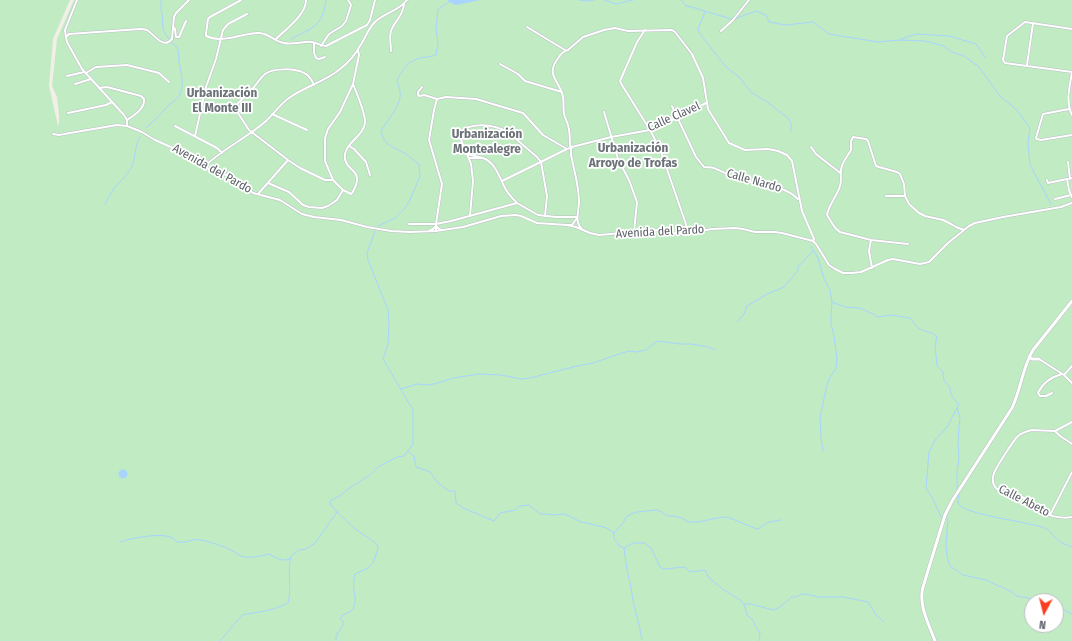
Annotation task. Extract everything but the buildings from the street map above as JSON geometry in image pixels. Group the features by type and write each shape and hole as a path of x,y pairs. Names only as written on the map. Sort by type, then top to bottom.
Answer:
{"main road":[{"path":"935,641 921,597 945,515 952,501 1009,413 1015,400 1028,357 1072,301"},
{"path":"1033,350 1033,358"},
{"path":"1028,357 1039,359"},
{"path":"1022,376 1028,362 1033,358"}],"street":[{"path":"78,0 66,27 66,39 80,66 127,120 127,126"},
{"path":"65,33 68,35 142,29 148,31 160,41 171,41 174,17 189,0"},
{"path":"241,0 210,16 208,19 206,35 210,38 226,38 257,33 264,34 285,44 309,42 326,46 376,21 400,7 407,0"},
{"path":"321,46 329,34 345,24 350,8 348,0"},
{"path":"204,167 266,121 279,106 289,98 299,91 332,76 338,71 358,50 370,30 374,0"},
{"path":"721,31 733,20 749,0"},
{"path":"276,39 302,14 307,1"},
{"path":"391,51 391,33 401,16 404,4"},
{"path":"400,7 403,10"},
{"path":"195,136 206,87 216,58 223,30 228,24 247,14"},
{"path":"173,27 176,29 176,37 179,37 186,21"},
{"path":"1072,29 1025,22 1007,36 1003,60 1005,63 1072,72 1068,98 1069,109 1072,115"},
{"path":"1027,66 1033,23"},
{"path":"527,27 565,50"},
{"path":"576,224 579,202 568,124 564,114 564,99 553,74 553,67 565,50 568,50 584,37 615,28 628,31 672,30 675,32 692,54 703,78 708,109 729,143 745,150 768,149 787,155 792,161 799,200 814,239 813,241 829,265 835,270 852,274 872,268 893,259 915,264 924,264 929,262 948,243 975,223 984,220 1050,209 1072,203"},
{"path":"645,30 637,42 620,81 660,149 689,232"},
{"path":"66,39 68,35"},
{"path":"314,43 314,53 316,58 319,59 325,57"},
{"path":"353,84 364,114 365,122 364,127 345,153 347,164 355,173 357,178 354,190 351,194 343,190 333,180 325,161 325,138 328,129 340,112 353,84 359,55 358,50"},
{"path":"68,76 85,72 96,67 123,64 159,73 169,82"},
{"path":"500,64 518,74 525,82 562,92"},
{"path":"314,84 308,75 297,70 274,70 264,74 248,95 237,104 237,112 249,130 288,160 300,168 325,180 333,180"},
{"path":"75,84 91,79"},
{"path":"99,88 107,87 141,96 144,99 144,104 142,107 137,113 127,120"},
{"path":"422,87 418,93 418,96 423,94 437,99 446,97 476,99 523,113 542,136 566,149"},
{"path":"436,231 442,184 430,140 437,99"},
{"path":"68,113 106,105 112,102"},
{"name":"Calle Clavel","path":"502,181 566,149 611,137 650,130 678,118 706,102"},
{"name":"Calle Nardo","path":"672,106 696,157 704,167 716,168 728,176 739,180 782,188 793,194 799,200"},
{"path":"1069,109 1043,114 1036,138 1041,140 1072,135"},
{"path":"604,112 618,159 637,202 634,232"},
{"path":"272,114 307,130"},
{"name":"Avenida del Pardo","path":"53,134 59,135 117,125 127,126 169,146 193,162 229,176 249,191 280,200 296,211 308,216 342,220 367,227 391,231 436,231 463,227 492,218 508,215 521,216 537,223 566,225 576,224 595,235 603,236 656,230 676,233 736,228 755,232 782,233 813,241"},
{"path":"470,216 473,181 471,164 460,138 460,133 471,126 480,125 503,129 508,132 541,162 547,196 545,216"},
{"path":"175,126 217,148 222,153"},
{"path":"908,244 871,240 838,231 827,215 828,208 840,187 841,168 845,158 851,150 852,138 855,137 866,140 870,144 876,166 900,174 904,184 905,196 909,204 919,213 925,216 944,220 956,228 964,230"},
{"path":"349,146 354,149 366,162 370,175"},
{"path":"811,147 816,154 841,173"},
{"path":"467,154 483,158 493,164 506,189 517,203 538,215 577,217"},
{"path":"469,158 483,158"},
{"path":"258,194 288,160"},
{"path":"1047,180 1048,182 1071,178 1068,162"},
{"path":"1067,179 1068,190 1072,197"},
{"path":"268,183 289,192 303,205 309,207 322,208 328,206 336,200 343,190"},
{"path":"886,196 905,196"},
{"path":"1055,198 1072,197"},
{"path":"1068,205 1072,197"},
{"path":"409,224 436,225 517,203"},
{"path":"566,225 576,224 581,229 595,235"},
{"path":"436,225 439,229 443,230"},
{"path":"426,232 433,229 436,225"},
{"path":"956,228 959,234"},
{"path":"871,240 869,251 872,268"},
{"path":"1039,359 1072,383"},
{"path":"1052,393 1043,397 1038,393 1042,385 1047,380 1063,375 1072,366"},
{"path":"1072,422 1055,431 1072,444"},
{"name":"Calle Abeto","path":"1055,431 1032,430 1021,434 1014,441 995,471 993,477 994,484 1000,491 1022,497 1040,510 1050,515 1072,517"},
{"path":"1050,515 1072,472"}],"green space":[{"path":"0,0 70,0 53,39 49,86 58,126 59,114 57,97 52,86 57,39 74,0 1072,0 1072,641 0,641"}],"water":[{"path":"448,0 480,0 456,5"},
{"path":"123,469 128,474 123,479 118,474"}],"waterway":[{"path":"161,0 163,30 169,39"},
{"path":"291,39 315,26 322,16 326,0"},
{"path":"579,0 594,0"},
{"path":"604,0 616,4 633,0"},
{"path":"681,0 686,6 731,19 756,11 766,15 769,22 785,25 813,22 829,34 878,42 900,40 925,41 944,46 952,52 964,56 979,67 1000,96 1017,110 1030,128 1028,143 1030,165 1051,204"},
{"path":"378,226 395,218 405,208 420,176 419,164 406,154 387,143 384,140 381,131 395,110 399,101 400,93 397,81 403,70 416,59 436,55 438,43 436,29 438,9 449,2"},
{"path":"705,12 698,29 700,34 726,67 739,77 751,92 788,118 791,124 791,131"},
{"path":"901,39 916,34 949,36 976,44 985,57"},
{"path":"146,128 179,96 181,92 182,79 178,52 177,47 172,43"},
{"path":"105,204 114,189 131,168 140,137"},
{"path":"336,641 336,635 344,623 340,618 351,611 355,603 355,574 368,568 373,563 378,546 343,518 330,504 330,501 370,475 378,467 397,457 404,456 413,444 413,410 383,359 388,344 388,310 368,260 367,253 375,231"},
{"path":"811,246 818,258 824,279 830,290 832,302 831,324 837,359 836,368 829,379 826,389 820,418 823,451"},
{"path":"738,321 744,314 747,306 769,293 784,287 798,270 798,267 813,251"},
{"path":"832,302 845,307 860,308 877,317 891,315 910,318 920,329 937,337 935,345 937,366 943,372 944,381 950,388 954,399 959,404 947,427 935,440 929,452 926,488 942,517"},
{"path":"401,389 417,384 428,385 453,378 479,374 501,375 521,379 530,378 593,363 629,351 637,352 646,350 658,341 692,344 715,350"},
{"path":"957,408 960,418 957,489"},
{"path":"409,452 414,456 416,467 430,472 438,483 449,491 455,491 456,503 463,508 494,521 500,513 515,510 519,506 529,505 540,514 565,514 581,522 607,528 614,533 614,539 619,546 624,548 633,543 644,543 651,548 660,567 664,569 685,567 690,572 705,570 709,578 744,604 747,615 753,620 760,633 759,641"},
{"path":"959,494 958,503 962,507 984,515 1039,526 1047,529 1060,541 1072,547"},
{"path":"614,533 626,517 631,514 656,510 667,516 682,518 688,522 698,522 722,517 730,518 757,529 769,522 781,520"},
{"path":"220,641 242,615 271,610 288,603 290,592 289,568 291,556 299,550 306,549 315,543 337,512"},
{"path":"946,518 948,519 946,544 947,557 950,566 963,575 986,580 1010,591 1017,596 1024,597"},
{"path":"120,542 139,537 168,536 177,542 198,540 216,544 244,557 269,554 282,560 290,559"},
{"path":"624,548 627,570 642,641"},
{"path":"745,604 774,610 792,597 802,594 818,597 843,597 868,602 876,615 884,622"},
{"path":"1064,610 1072,614"}],"district":[{"name":"Urbanización El Monte III","path":"222,100"},
{"name":"Urbanización Montealegre","path":"487,142"},
{"name":"Urbanización Arroyo de Trofas","path":"633,156"}]}
